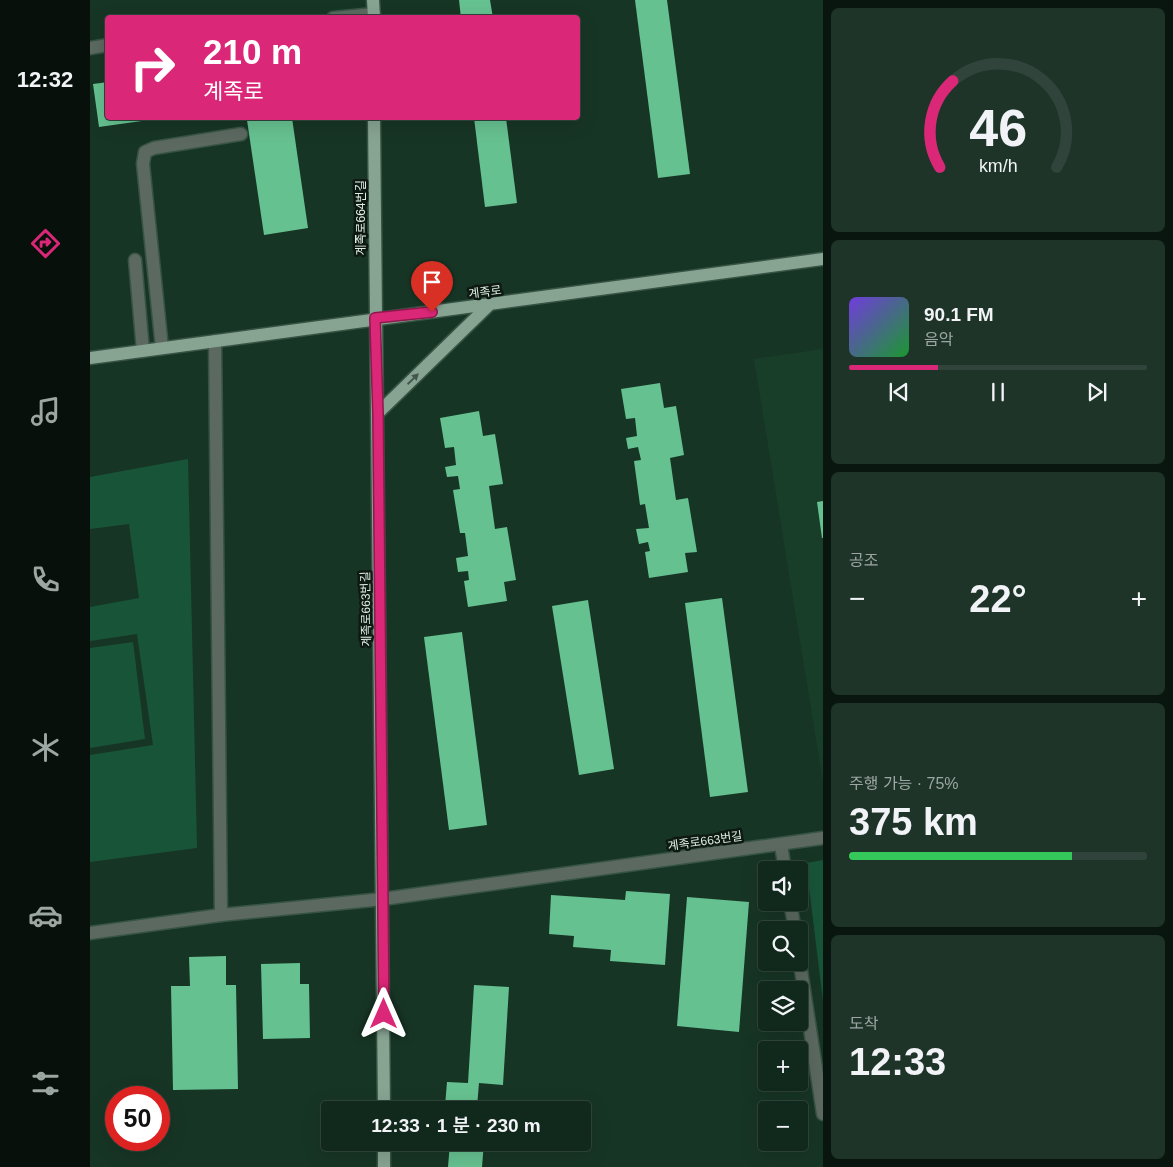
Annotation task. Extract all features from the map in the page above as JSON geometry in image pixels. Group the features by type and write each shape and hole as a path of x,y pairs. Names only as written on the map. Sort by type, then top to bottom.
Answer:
{"main road":[{"path":"374,0 374,15"},
{"name":"계족로664번길","path":"374,120 375,318"},
{"name":"계족로","path":"90,358 375,318 488,306 823,259"},
{"path":"378,413 488,306"},
{"name":"계족로663번길","path":"375,318 378,413 384,1101"},
{"path":"384,1151 384,1167"}],"street":[{"path":"90,48 105,46"},
{"path":"162,348 143,164 145,152 154,148 241,134"},
{"path":"135,260 143,351"},
{"path":"216,341 221,915"},
{"name":"계족로663번길","path":"90,933 221,915 383,899 823,838"},
{"path":"782,844 784,861"},
{"path":"801,971 823,1114"}],"shaded area":[{"path":"823,349 823,782 754,359"},
{"path":"188,459 197,848 90,862 90,755 153,745 137,634 90,641 90,607 139,598 129,524 90,529 90,477"},
{"path":"133,642 145,739 90,748 90,648"},
{"path":"823,860 823,1001 808,879 808,863"}],"building":[{"path":"459,0 490,0 492,15 461,15"},
{"path":"635,0 667,0 690,174 658,178"},
{"path":"105,82 105,120 149,120 99,127 93,84"},
{"path":"247,120 292,120 308,228 264,235"},
{"path":"474,120 506,120 517,203 485,207"},
{"path":"660,383 664,408 676,406 684,455 670,458 676,500 688,498 697,552 685,553 688,572 649,578 645,552 650,551 648,542 639,544 636,529 649,528 645,504 640,505 634,461 641,460 638,447 628,449 626,438 637,436 635,418 626,419 621,389"},
{"path":"479,411 483,436 495,434 503,484 489,486 495,529 507,527 516,580 504,582 507,601 468,607 464,581 469,580 468,571 458,572 456,558 468,556 465,533 460,533 453,490 460,489 458,476 447,477 445,467 456,465 454,447 445,448 440,418"},
{"path":"823,501 823,538 822,538 817,502"},
{"path":"722,598 748,792 710,797 685,603"},
{"path":"588,600 614,769 579,775 552,606"},
{"path":"462,632 487,825 449,830 424,637"},
{"path":"626,891 670,894 665,965 610,961 611,950 573,947 574,936 549,934 551,895 625,900"},
{"path":"687,897 749,902 739,1032 677,1026"},
{"path":"226,956 226,985 236,985 238,1089 173,1090 171,986 190,986 189,957"},
{"path":"300,963 300,984 309,984 310,1038 263,1039 261,964"},
{"path":"474,985 509,987 503,1085 479,1083 478,1101 445,1101 447,1082 468,1083"},
{"path":"449,1151 483,1151 482,1167 448,1167"}],"route":[{"path":"384,1014 378,413 375,318 432,312"}]}
